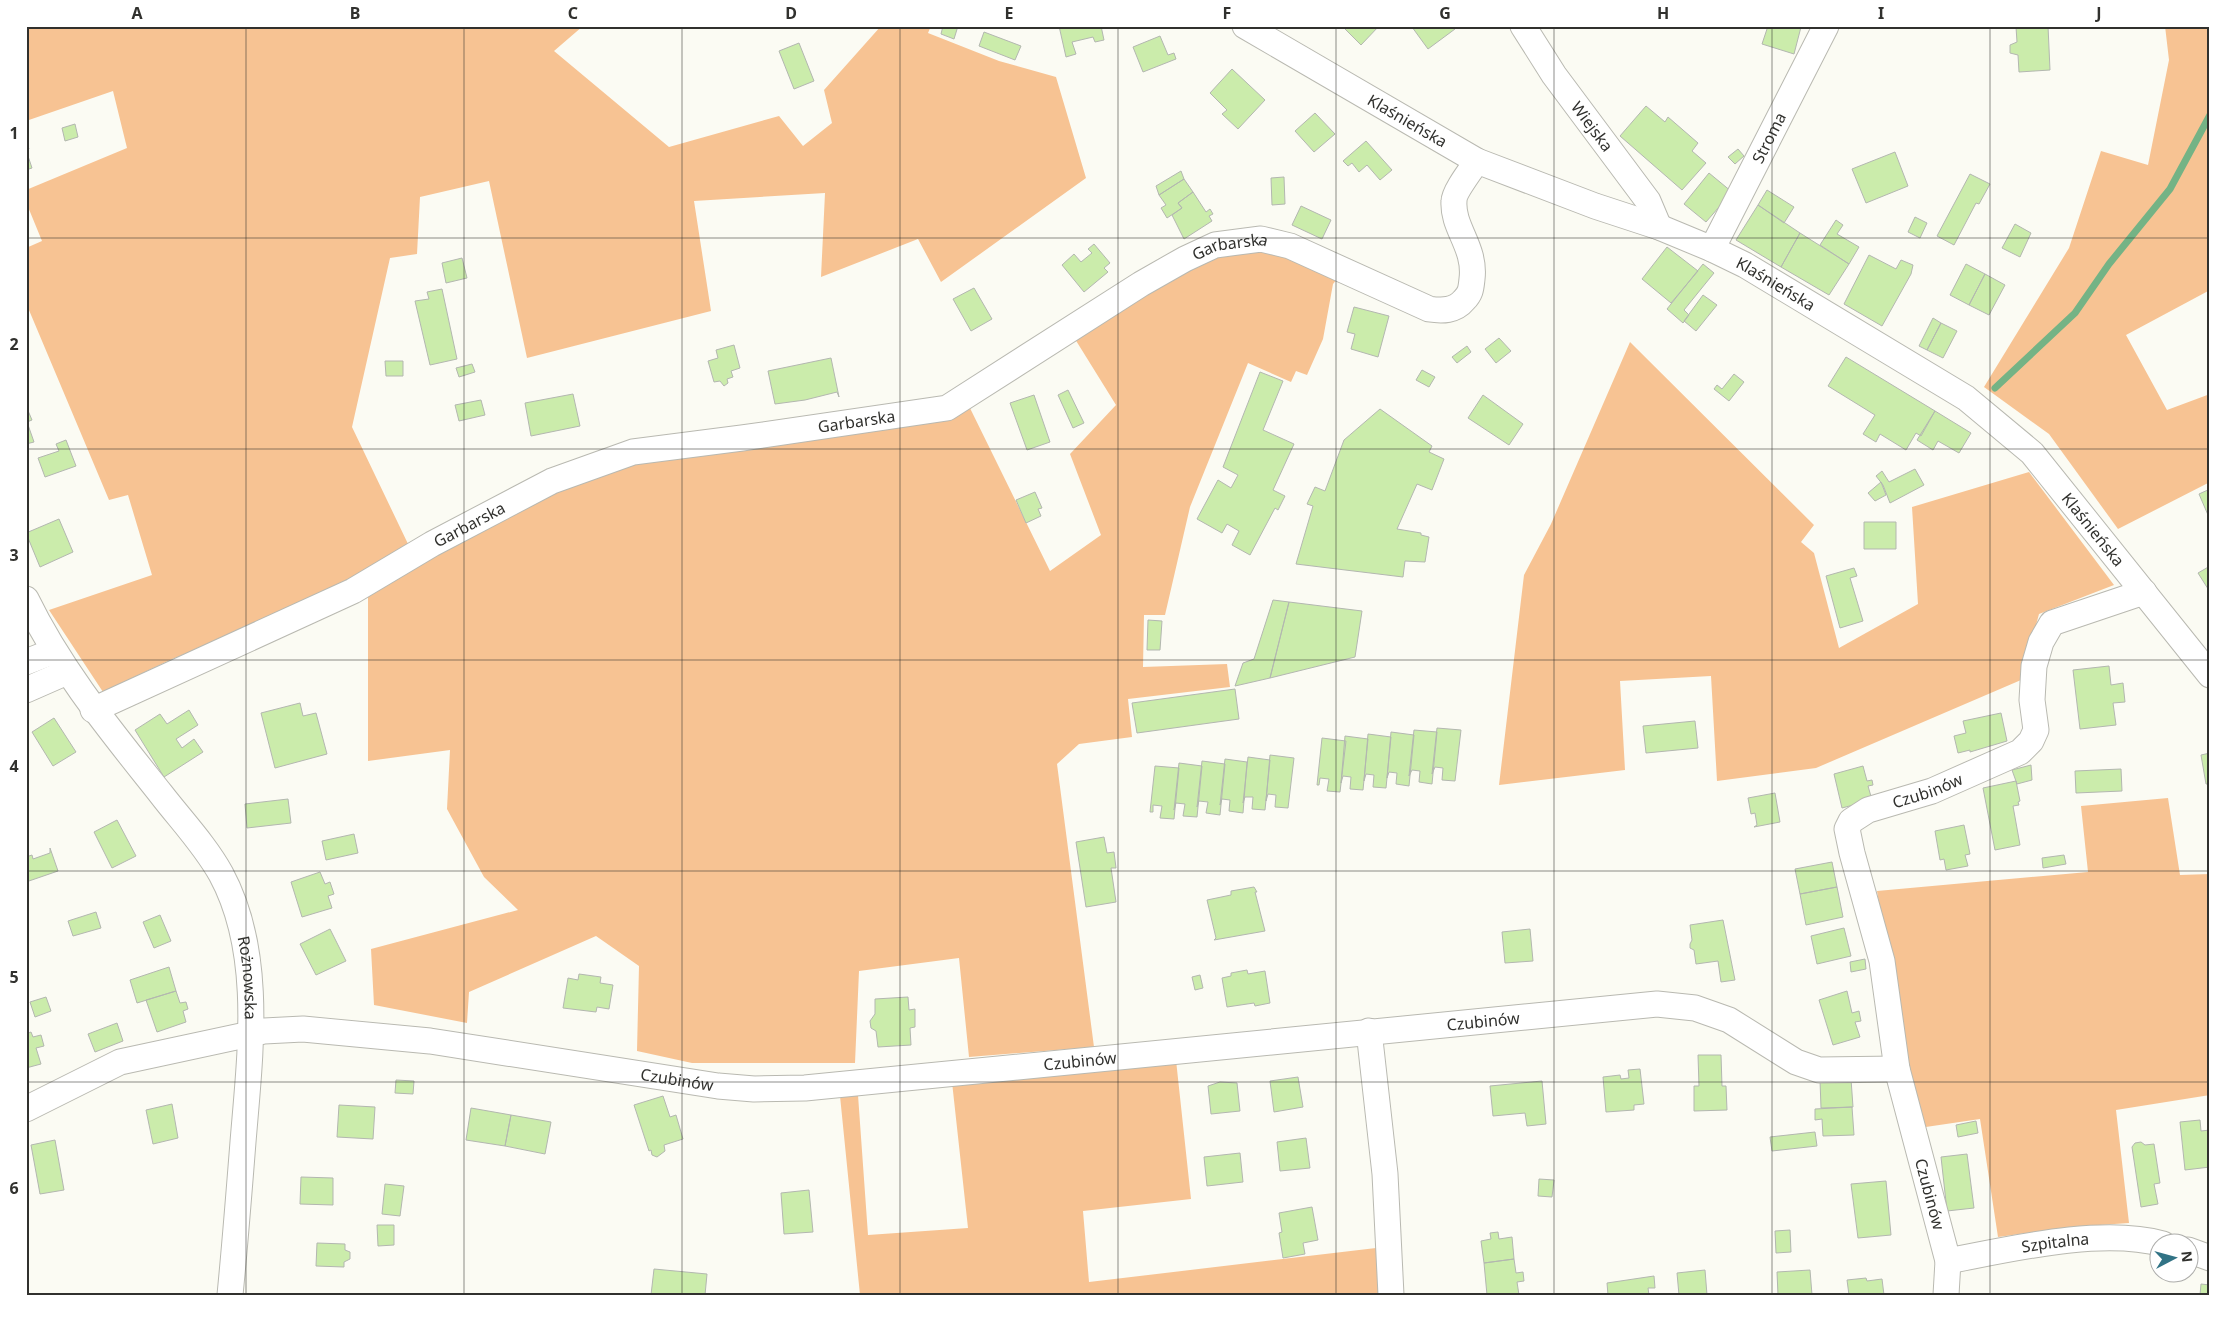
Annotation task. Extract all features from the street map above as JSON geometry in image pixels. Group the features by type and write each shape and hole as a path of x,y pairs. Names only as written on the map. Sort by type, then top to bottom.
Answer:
{"street":[{"name":"Klaśnieńska","path":"1245,26 1477,161 1595,206 1659,227 1745,265 1966,398 2032,452 2210,675"},
{"name":"Wiejska","path":"1523,26 1554,75 1648,201 1659,227"},
{"name":"Stroma","path":"1712,249 1826,26"},
{"name":"Garbarska","path":"93,710 353,591 432,544 552,481 632,452 947,408 1141,284 1185,259 1215,245 1261,239 1290,246 1429,308 1451,310 1462,303 1470,294 1473,266 1466,240 1455,214 1454,198 1477,161"},
{"name":"Czubinów","path":"1946,1295 1948,1261 1897,1069 1882,961 1847,829 1851,821 1868,810 1932,791 2020,752 2031,741 2036,730 2032,700 2034,666 2041,642 2052,623 2144,592"},
{"name":"Rożnowska","path":"26,599 54,651 93,710 204,848 220,873 231,896 245,936 250,1034 249,1075 230,1295"},
{"path":"26,662 54,651"},
{"path":"26,690 67,672"},
{"name":"Czubinów","path":"26,1110 120,1062 250,1034 304,1029 430,1041 718,1086 754,1089 805,1088 1657,1004 1695,1008 1729,1020 1796,1062 1819,1070 1897,1069"},
{"path":"1369,1031 1385,1174 1391,1295"},
{"name":"Szpitalna","path":"1948,1261 2033,1246 2091,1240 2134,1239 2148,1241"},
{"path":"2198,1254 2210,1258"}],"shaded area":[{"path":"26,26 583,26 554,51 669,147 779,116 803,146 832,123 824,90 881,26 931,26 928,33 999,61 1056,77 1086,178 941,282 918,239 821,277 825,193 694,201 711,311 527,358 489,181 420,197 417,254 390,258 352,427 409,546 301,606 170,660 103,692 49,610 152,575 128,495 109,500 26,303 26,248 42,241 26,202 26,190 127,148 113,91 26,121"},
{"path":"2165,26 2206,26 2210,42 2210,290 2126,335 2167,410 2210,394 2210,482 2118,529 2049,434 1984,387 2069,248 2101,151 2148,165 2169,60"},
{"path":"1283,250 1339,277 1333,284 1323,339 1307,375 1296,371 1291,382 1248,363 1190,507 1165,615 1144,615 1143,667 1227,664 1230,687 1128,699 1132,737 1079,744 1057,764 1094,1047 969,1057 959,958 859,971 855,1063 692,1063 637,1051 639,966 596,936 469,992 467,1023 374,1005 371,949 518,910 484,877 447,809 450,750 368,761 368,592 600,467 967,402 1050,571 1101,535 1070,454 1116,405 1075,339 1213,254"},
{"path":"1630,342 1814,525 1801,542 1814,553 1839,648 1918,604 1912,507 2029,472 2114,585 2039,614 2021,680 1816,768 1717,781 1711,676 1620,681 1625,770 1499,785 1524,575 1551,524"},
{"path":"2168,798 2180,875 2210,874 2210,1095 2116,1110 2129,1223 2071,1227 1998,1237 1980,1119 1919,1128 1905,1075 1877,891 2088,872 2081,806"},
{"path":"1176,1060 1191,1199 1083,1211 1089,1282 1376,1248 1380,1295 860,1295 840,1096 858,1095 868,1235 968,1228 952,1082"}],"building":[{"path":"943,26 958,26 954,39 941,34"},
{"path":"1059,26 1101,26 1104,40 1095,42 1093,37 1072,42 1076,54 1066,57"},
{"path":"1342,26 1379,26 1361,45"},
{"path":"1453,26 1455,29 1428,49 1412,27"},
{"path":"1768,26 1801,27 1794,54 1762,44"},
{"path":"2048,26 2050,70 2019,72 2018,55 2010,53 2010,45 2017,42 2016,27"},
{"path":"984,32 1021,46 1015,60 979,46"},
{"path":"1160,36 1168,55 1174,53 1176,59 1143,72 1133,47"},
{"path":"799,43 814,81 794,89 779,51"},
{"path":"1232,69 1265,100 1238,129 1222,114 1227,110 1210,93"},
{"path":"1646,106 1665,122 1668,117 1698,143 1692,151 1706,163 1682,190 1620,136"},
{"path":"1315,113 1335,134 1314,152 1295,131"},
{"path":"75,124 78,137 65,141 62,128"},
{"path":"1366,141 1392,170 1380,180 1367,165 1359,172 1352,163 1348,166 1343,161"},
{"path":"1738,149 1744,156 1735,164 1728,157"},
{"path":"26,150 32,168 26,170"},
{"path":"1895,152 1908,186 1866,203 1852,169"},
{"path":"1181,171 1184,179 1159,195 1156,186"},
{"path":"1709,173 1732,192 1706,222 1684,204"},
{"path":"1970,174 1990,184 1979,204 1976,203 1954,245 1937,236"},
{"path":"1284,177 1285,204 1272,205 1271,178"},
{"path":"1184,179 1193,192 1178,203 1182,208 1167,218 1161,208 1166,205 1159,195"},
{"path":"1767,190 1794,207 1784,223 1758,205"},
{"path":"1193,192 1206,212 1210,209 1213,214 1209,216 1212,221 1184,239 1172,215 1182,208 1178,203"},
{"path":"1758,205 1800,233 1781,267 1736,240"},
{"path":"1301,206 1331,220 1322,239 1292,225"},
{"path":"1915,217 1927,223 1920,238 1908,232"},
{"path":"1836,220 1843,225 1837,234 1859,247 1849,264 1820,245"},
{"path":"2015,224 2031,233 2020,257 2002,248"},
{"path":"1800,233 1849,264 1829,295 1781,267"},
{"path":"1094,244 1110,263 1104,268 1108,272 1084,292 1062,265 1074,254 1081,262 1092,253 1088,249"},
{"path":"1667,247 1698,271 1671,303 1642,279"},
{"path":"1869,255 1896,269 1901,260 1913,265 1911,274 1882,326 1844,304"},
{"path":"462,258 467,278 446,283 442,263"},
{"path":"1703,264 1714,273 1684,310 1689,315 1683,323 1667,309"},
{"path":"1966,264 1985,274 1969,305 1950,295"},
{"path":"1985,274 2005,285 1989,315 1969,305"},
{"path":"974,288 992,319 971,331 953,299"},
{"path":"442,289 457,359 430,365 415,301 429,299 427,292"},
{"path":"1703,295 1717,305 1696,331 1684,321"},
{"path":"1354,307 1389,316 1378,357 1351,349 1355,334 1347,332"},
{"path":"1933,318 1941,323 1927,350 1919,346"},
{"path":"1941,323 1957,331 1943,358 1927,350"},
{"path":"1499,338 1511,351 1496,363 1485,349"},
{"path":"734,345 740,368 731,371 733,377 727,379 728,383 724,386 720,381 714,382 708,361 718,358 716,350"},
{"path":"1467,346 1471,352 1457,363 1452,357"},
{"path":"1846,357 1935,411 1921,436 1916,433 1906,450 1880,434 1876,442 1863,434 1875,415 1828,386"},
{"path":"831,358 839,397 837,392 805,400 775,404 768,371"},
{"path":"385,361 403,361 403,376 386,376"},
{"path":"472,364 475,372 459,377 456,368"},
{"path":"1422,370 1435,377 1429,387 1416,380"},
{"path":"1260,372 1283,381 1263,430 1294,444 1273,490 1285,496 1278,510 1275,508 1250,555 1232,545 1239,531 1227,524 1222,533 1197,519 1218,480 1231,488 1238,475 1223,467"},
{"path":"1734,374 1744,382 1729,401 1714,389 1717,385 1722,389"},
{"path":"1068,390 1084,423 1073,428 1058,395"},
{"path":"573,394 580,426 531,436 525,403"},
{"path":"1034,395 1050,442 1027,450 1010,403"},
{"path":"1483,395 1523,424 1509,445 1468,418"},
{"path":"481,400 485,415 459,421 455,405"},
{"path":"26,406 32,420 27,422 34,442 26,444"},
{"path":"1380,409 1432,446 1429,452 1444,459 1432,490 1417,484 1397,529 1421,533 1421,535 1429,537 1425,562 1405,561 1403,577 1296,564 1313,506 1307,504 1315,487 1325,491 1344,440"},
{"path":"1935,411 1971,433 1959,453 1938,441 1933,450 1917,440"},
{"path":"66,440 76,466 45,477 38,458 59,451 56,444"},
{"path":"1915,469 1924,485 1890,503 1883,485 1876,476 1882,471 1889,482"},
{"path":"1881,482 1886,495 1875,501 1868,493"},
{"path":"2210,489 2210,515 2208,515 2199,494"},
{"path":"1035,492 1042,508 1038,509 1041,516 1026,523 1016,500"},
{"path":"59,519 73,552 40,567 26,533"},
{"path":"1864,522 1896,522 1896,549 1864,549"},
{"path":"2210,566 2210,592 2198,573"},
{"path":"1854,568 1857,576 1850,578 1863,621 1840,628 1826,576"},
{"path":"1273,600 1289,602 1270,678 1235,686 1243,663 1254,659"},
{"path":"1289,602 1362,611 1355,657 1270,678"},
{"path":"1148,620 1162,621 1160,650 1147,650"},
{"path":"2109,666 2111,685 2123,683 2125,702 2113,703 2116,725 2080,729 2073,670"},
{"path":"1235,689 1239,719 1137,733 1132,703"},
{"path":"300,703 303,716 316,713 327,754 275,768 261,713"},
{"path":"189,710 198,725 176,739 182,748 194,739 203,752 164,777 135,730 160,714 167,724"},
{"path":"2001,713 2007,741 1970,752 1970,750 1958,753 1954,736 1966,733 1963,721"},
{"path":"54,718 76,752 53,766 32,732"},
{"path":"1695,721 1698,748 1646,753 1643,726"},
{"path":"1437,728 1461,730 1455,781 1442,780 1443,768 1435,767 1432,774"},
{"path":"1414,730 1437,732 1432,784 1419,782 1420,771 1412,770 1409,776"},
{"path":"1391,732 1414,735 1409,786 1396,784 1397,773 1389,772 1387,778"},
{"path":"1368,734 1391,737 1386,788 1373,787 1374,775 1366,774 1364,781"},
{"path":"1345,736 1368,739 1363,790 1350,789 1351,777 1343,776 1341,783"},
{"path":"1322,738 1346,741 1340,792 1327,791 1329,779 1320,778 1319,785 1317,785"},
{"path":"2210,753 2210,784 2206,784 2201,755"},
{"path":"1270,755 1294,758 1288,808 1275,807 1276,795 1268,794 1266,801"},
{"path":"1248,757 1270,760 1265,810 1252,809 1253,797 1245,797 1243,803"},
{"path":"1225,759 1247,762 1243,813 1229,811 1230,800 1222,799 1220,805"},
{"path":"1202,761 1225,764 1220,815 1206,813 1208,802 1199,801 1197,807"},
{"path":"1179,763 1202,766 1197,817 1183,816 1185,804 1176,803 1174,810"},
{"path":"2031,765 2032,780 2017,784 2012,770"},
{"path":"1155,766 1179,768 1174,819 1160,818 1162,806 1153,805 1153,812 1150,812"},
{"path":"1863,766 1867,781 1872,780 1873,785 1868,786 1872,800 1842,808 1834,774"},
{"path":"2121,769 2122,791 2076,793 2075,771"},
{"path":"2016,781 2020,801 2018,802 2019,805 2013,806 2020,845 1995,850 1983,788"},
{"path":"1775,793 1780,822 1754,827 1757,825 1755,813 1751,814 1748,798"},
{"path":"288,799 291,823 247,828 245,804"},
{"path":"117,820 136,856 112,868 94,832"},
{"path":"1964,825 1970,854 1965,855 1968,866 1946,870 1944,859 1940,860 1935,831"},
{"path":"354,834 358,853 326,860 322,841"},
{"path":"1104,837 1107,853 1114,852 1116,868 1111,868 1116,902 1086,907 1076,842"},
{"path":"50,848 58,871 26,882 26,857 32,855 33,859 50,853"},
{"path":"2064,855 2066,864 2043,868 2042,858"},
{"path":"1832,862 1837,887 1800,894 1795,869"},
{"path":"320,872 325,884 330,882 334,894 328,896 332,908 302,917 291,882"},
{"path":"1254,887 1257,892 1255,892 1265,931 1214,940 1216,938 1207,900 1231,895 1231,891"},
{"path":"1837,887 1843,917 1806,925 1800,894"},
{"path":"96,912 101,928 73,936 68,921"},
{"path":"160,915 171,941 154,948 143,922"},
{"path":"1723,920 1735,980 1721,982 1718,961 1696,964 1694,950 1690,948 1692,940 1690,925"},
{"path":"1844,928 1851,956 1817,964 1811,936"},
{"path":"330,929 346,961 316,975 300,944"},
{"path":"1530,929 1533,961 1505,963 1502,932"},
{"path":"1865,959 1866,969 1851,972 1850,962"},
{"path":"169,967 176,991 137,1003 130,980"},
{"path":"1247,970 1248,974 1265,971 1270,1003 1255,1006 1254,1003 1227,1007 1222,978 1231,976 1231,973"},
{"path":"579,974 601,977 600,983 613,985 609,1009 597,1007 596,1012 563,1008 568,978 578,980"},
{"path":"1200,975 1203,988 1195,990 1192,977"},
{"path":"176,991 180,1003 186,1002 188,1009 183,1011 186,1022 157,1032 146,1000"},
{"path":"1847,991 1852,1013 1859,1011 1861,1021 1855,1022 1860,1037 1833,1045 1819,1000"},
{"path":"46,997 51,1011 35,1017 30,1002"},
{"path":"908,997 909,1010 915,1009 915,1027 910,1028 911,1045 878,1047 876,1031 871,1028 870,1021 875,1014 875,999"},
{"path":"117,1023 123,1041 95,1052 88,1034"},
{"path":"31,1032 33,1037 41,1035 44,1046 36,1048 41,1064 26,1068 26,1034"},
{"path":"1698,1055 1721,1055 1722,1086 1726,1086 1727,1110 1694,1111 1694,1086 1699,1086"},
{"path":"1640,1069 1644,1104 1634,1105 1634,1110 1606,1112 1603,1077 1620,1075 1621,1079 1629,1078 1628,1070"},
{"path":"1298,1077 1303,1107 1274,1112 1270,1081"},
{"path":"1851,1079 1853,1107 1821,1108 1820,1080"},
{"path":"396,1080 414,1081 413,1094 395,1093"},
{"path":"1542,1081 1546,1124 1527,1126 1525,1113 1493,1116 1490,1086"},
{"path":"1220,1082 1237,1083 1240,1111 1211,1114 1208,1086"},
{"path":"663,1096 670,1117 676,1115 683,1139 664,1145 665,1151 657,1157 652,1155 651,1150 649,1151 634,1105"},
{"path":"172,1104 178,1138 153,1144 146,1110"},
{"path":"339,1105 375,1107 373,1139 337,1137"},
{"path":"1852,1107 1854,1135 1823,1136 1822,1119 1815,1120 1815,1109"},
{"path":"471,1108 511,1115 505,1146 466,1140"},
{"path":"511,1115 551,1122 545,1154 505,1146"},
{"path":"2200,1120 2201,1131 2210,1130 2210,1167 2185,1170 2180,1122"},
{"path":"1976,1121 1978,1133 1958,1137 1956,1125"},
{"path":"1815,1132 1817,1146 1772,1151 1770,1137"},
{"path":"1306,1138 1310,1168 1280,1171 1277,1142"},
{"path":"55,1140 64,1190 40,1194 31,1145"},
{"path":"2141,1142 2145,1145 2154,1144 2160,1183 2154,1184 2158,1204 2141,1207 2132,1147 2135,1143"},
{"path":"1240,1153 1243,1182 1207,1186 1204,1157"},
{"path":"1967,1154 1974,1208 1947,1211 1941,1157"},
{"path":"301,1177 333,1178 333,1205 300,1204"},
{"path":"1539,1179 1554,1180 1552,1197 1538,1196"},
{"path":"1886,1181 1891,1235 1858,1238 1851,1184"},
{"path":"385,1184 404,1186 400,1216 382,1214"},
{"path":"809,1190 813,1232 784,1234 781,1193"},
{"path":"1312,1207 1318,1240 1303,1243 1305,1254 1283,1258 1279,1233 1282,1232 1279,1213"},
{"path":"377,1225 394,1225 394,1245 378,1246"},
{"path":"1790,1230 1791,1252 1776,1253 1775,1231"},
{"path":"1498,1232 1499,1239 1512,1237 1514,1259 1484,1263 1481,1241 1491,1239 1490,1233"},
{"path":"317,1243 345,1244 345,1250 350,1252 350,1259 344,1262 344,1267 316,1266"},
{"path":"1514,1259 1516,1273 1523,1272 1524,1281 1517,1282 1519,1295 1487,1295 1484,1263"},
{"path":"654,1269 707,1274 705,1295 651,1295"},
{"path":"1705,1270 1707,1295 1679,1295 1677,1273"},
{"path":"1810,1270 1812,1295 1778,1295 1777,1272"},
{"path":"1654,1276 1655,1288 1648,1288 1649,1295 1608,1295 1607,1283"},
{"path":"1866,1278 1867,1281 1882,1279 1884,1295 1849,1295 1847,1280"},
{"path":"2201,1284 2210,1285 2210,1295 2200,1295"}],"waterway":[{"path":"1995,388 2075,313 2109,264 2170,189 2210,115"}]}
